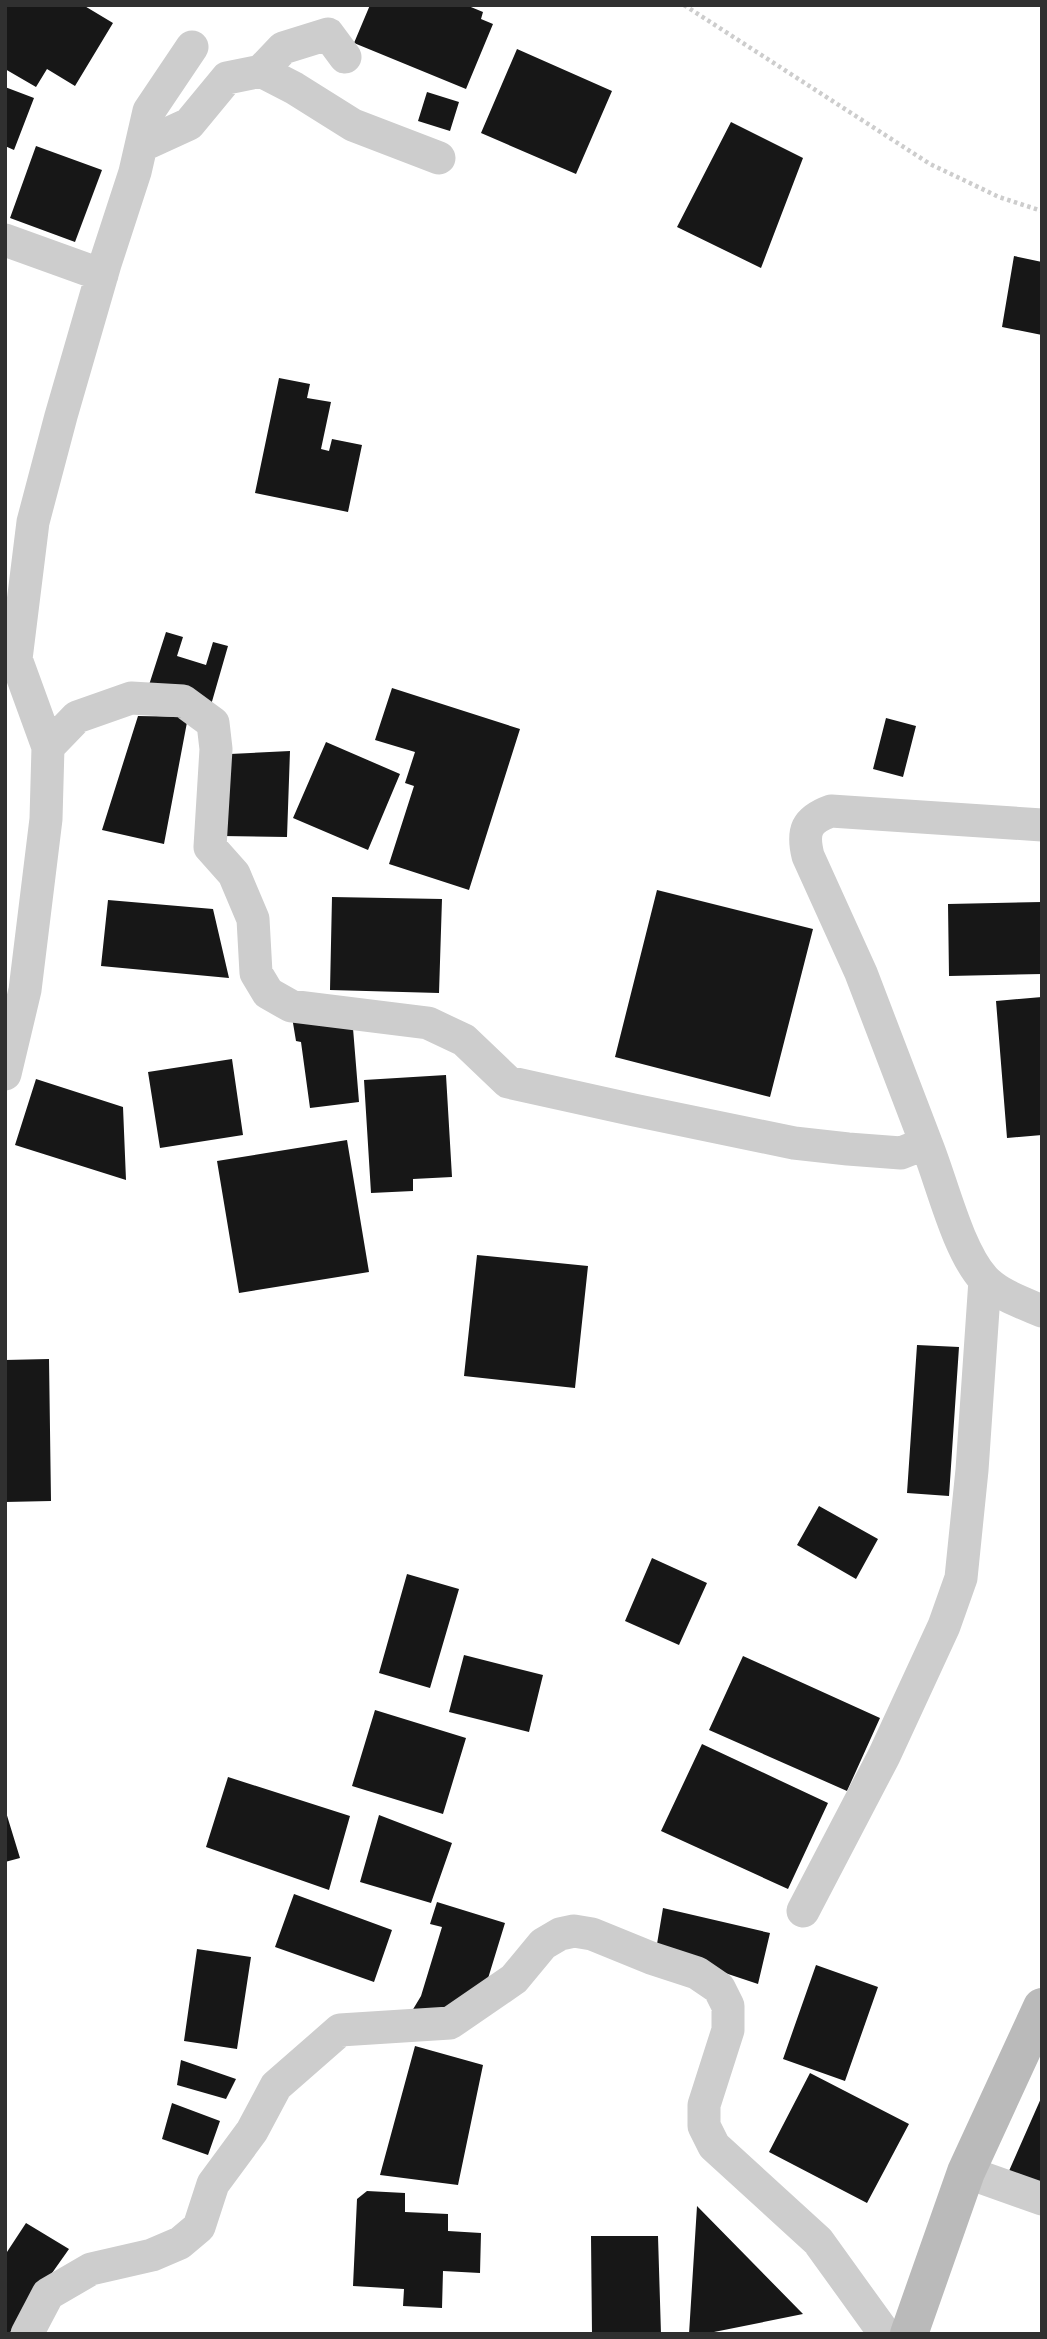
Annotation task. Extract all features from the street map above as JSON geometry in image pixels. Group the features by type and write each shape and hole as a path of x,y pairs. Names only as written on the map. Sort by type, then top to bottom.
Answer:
{"main road":[{"path":"909,2334 966,2172 1042,2007"}],"street":[{"path":"141,146 189,124 227,78 261,71 283,48 328,34 345,57"},
{"path":"5,1074 27,976 46,819 48,747 10,656 33,522 149,111 192,47"},
{"path":"261,71 353,125 439,158"},
{"path":"5,240 102,275"},
{"path":"48,747 77,717 131,698 183,701 213,723 216,749 209,847 234,874 253,919 256,973 268,993 291,1006 428,1023 464,1040 508,1082 634,1110 794,1143 834,1148 901,1153 926,1143"},
{"path":"1042,825 831,811 816,817 808,826 805,843 808,856 861,973 937,1170 944,1197 969,1256 985,1280 1006,1295 1042,1311"},
{"path":"803,1911 884,1756 944,1626 961,1578 972,1470 985,1280"},
{"path":"27,2334 48,2294 91,2269 152,2255 180,2242 199,2227 213,2184 251,2131 276,2086 340,2030 450,2023 514,1979 543,1944 560,1934 574,1931 592,1934 650,1958 697,1973 719,1988 728,2006 728,2031 704,2105 704,2126 714,2146 818,2241 885,2334"},
{"path":"966,2172 1042,2199"}],"path":[{"path":"684,5 930,164 999,197 1042,211"}],"building":[{"path":"5,5 83,5 113,23 75,86 47,69 36,87 5,69"},
{"path":"370,5 466,5 483,12 481,19 493,24 466,89 354,43"},
{"path":"517,49 612,91 576,174 481,133"},
{"path":"5,87 34,98 14,150 5,146"},
{"path":"427,92 459,102 450,131 418,121"},
{"path":"731,122 803,158 761,268 677,227"},
{"path":"36,146 102,170 75,242 10,218"},
{"path":"1014,256 1042,262 1042,335 1002,327"},
{"path":"279,378 310,384 307,398 331,402 321,449 329,451 332,439 362,445 348,512 255,493"},
{"path":"166,632 183,637 177,656 206,665 213,642 228,646 211,705 149,685"},
{"path":"392,688 520,729 469,890 389,864 414,786 405,783 415,752 375,740"},
{"path":"138,716 188,717 164,844 102,830"},
{"path":"886,718 916,726 903,777 873,769"},
{"path":"326,742 400,774 368,850 293,818"},
{"path":"290,751 287,837 222,836 230,754"},
{"path":"657,890 813,929 770,1097 615,1057"},
{"path":"332,897 442,899 439,993 330,990"},
{"path":"108,900 213,909 229,978 101,966"},
{"path":"1042,902 1042,974 949,976 948,904"},
{"path":"1042,997 1042,1135 1007,1138 996,1001"},
{"path":"352,1016 359,1102 310,1108 301,1042 296,1041 292,1017"},
{"path":"232,1059 243,1135 160,1148 148,1072"},
{"path":"446,1075 452,1177 413,1179 413,1191 371,1193 364,1080"},
{"path":"36,1079 123,1107 126,1180 15,1145"},
{"path":"347,1140 369,1272 239,1293 217,1161"},
{"path":"477,1255 588,1266 575,1388 464,1376"},
{"path":"917,1345 959,1347 949,1496 907,1493"},
{"path":"49,1359 51,1501 5,1502 5,1360"},
{"path":"819,1506 878,1539 856,1579 797,1545"},
{"path":"652,1558 707,1583 679,1645 625,1621"},
{"path":"407,1574 459,1589 430,1688 379,1673"},
{"path":"464,1655 543,1675 529,1732 449,1712"},
{"path":"743,1656 880,1718 847,1791 709,1730"},
{"path":"375,1710 466,1738 443,1814 352,1786"},
{"path":"702,1744 828,1803 788,1889 661,1831"},
{"path":"228,1777 350,1816 329,1890 206,1847"},
{"path":"5,1809 20,1858 5,1862"},
{"path":"379,1815 452,1843 431,1903 360,1882"},
{"path":"294,1894 392,1930 374,1982 275,1947"},
{"path":"437,1902 505,1923 486,1985 447,2008 409,2016 421,1996 442,1927 430,1924"},
{"path":"663,1908 770,1933 758,1984 656,1950"},
{"path":"197,1949 251,1957 237,2049 184,2041"},
{"path":"816,1965 878,1987 845,2081 783,2059"},
{"path":"415,2046 483,2065 458,2185 380,2175"},
{"path":"181,2060 236,2079 226,2099 177,2085"},
{"path":"810,2073 909,2124 867,2203 769,2152"},
{"path":"1042,2096 1042,2185 1005,2180"},
{"path":"172,2103 220,2121 208,2155 162,2139"},
{"path":"367,2191 405,2193 405,2212 448,2214 448,2231 481,2233 480,2273 443,2271 442,2308 403,2306 404,2289 353,2286 357,2199"},
{"path":"697,2206 803,2314 704,2334 689,2334"},
{"path":"26,2223 69,2249 9,2334 5,2330 5,2255"},
{"path":"591,2236 658,2236 661,2334 592,2334"}]}
